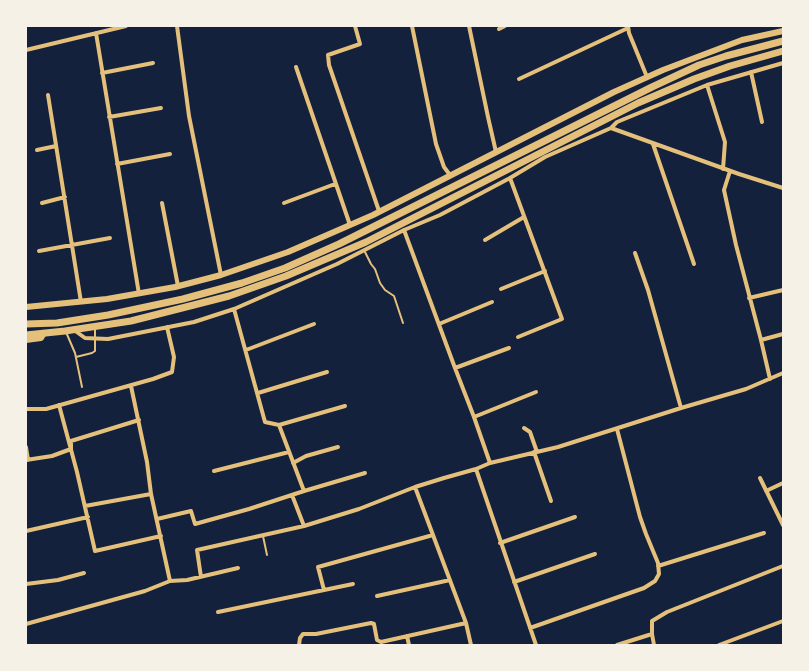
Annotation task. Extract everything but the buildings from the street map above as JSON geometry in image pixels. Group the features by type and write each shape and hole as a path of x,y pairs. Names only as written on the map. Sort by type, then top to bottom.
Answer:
{"highway":[{"path":"26,324 57,322 108,315 176,301 242,283 285,268 339,244 565,129 652,87 699,66 726,56 783,41"},
{"path":"26,335 74,330 130,320 229,296 286,276 366,242 638,103 701,76 783,51"}],"main road":[{"path":"26,307 81,303 178,286 221,275 288,252 379,211 614,92 647,77 742,40 783,32"},
{"path":"26,340 41,338 44,333"}],"street":[{"path":"26,50 126,26"},
{"path":"177,26 189,116 221,275"},
{"path":"356,26 360,44 328,55 329,65 379,211"},
{"path":"412,26 436,144 444,167 450,175"},
{"path":"469,26 496,152"},
{"path":"499,30 505,26"},
{"path":"519,79 628,27 647,77"},
{"path":"96,33 139,294"},
{"path":"102,73 153,63"},
{"path":"74,330 85,338 108,339 194,322 234,309 336,264 404,230 440,215 510,178 545,157 611,128 617,122 707,85 783,63"},
{"path":"296,67 350,225"},
{"path":"751,72 762,122"},
{"path":"707,85 725,142 723,169"},
{"path":"48,95 81,303"},
{"path":"110,117 161,108"},
{"path":"611,128 723,169 783,188"},
{"path":"653,144 694,264"},
{"path":"37,150 56,146"},
{"path":"117,164 170,154"},
{"path":"730,171 724,190 736,246 770,378"},
{"path":"510,178 562,319 518,337"},
{"path":"284,203 335,184"},
{"path":"42,203 64,197"},
{"path":"162,203 178,286"},
{"path":"485,240 524,217"},
{"path":"404,230 490,463"},
{"path":"39,251 110,238"},
{"path":"635,253 648,290 681,408"},
{"path":"501,289 545,271"},
{"path":"749,298 783,290"},
{"path":"439,324 492,302"},
{"path":"234,309 265,422 279,425 345,406"},
{"path":"246,350 314,324"},
{"path":"26,409 46,409 131,386 172,372 174,357 167,327"},
{"path":"761,340 783,334"},
{"path":"454,368 510,348"},
{"path":"258,393 327,372"},
{"path":"201,577 197,550 304,526 359,509 415,487 476,469 490,463 558,447 746,389 783,373"},
{"path":"131,386 147,462 151,494 170,581"},
{"path":"474,417 536,392"},
{"path":"59,405 88,517 95,551 161,536"},
{"path":"71,449 71,441 138,420"},
{"path":"279,425 304,491"},
{"path":"524,428 530,432 551,501"},
{"path":"530,628 644,588 655,581 659,574 658,566 640,516 617,429"},
{"path":"26,447 27,460 52,456 71,449"},
{"path":"293,463 306,456 338,447"},
{"path":"214,471 289,452"},
{"path":"476,469 536,645"},
{"path":"157,519 191,511 194,524 365,473"},
{"path":"760,478 783,525"},
{"path":"766,491 783,483"},
{"path":"415,487 466,623 471,645"},
{"path":"85,506 151,494"},
{"path":"292,495 304,526"},
{"path":"26,531 88,517"},
{"path":"500,543 575,517"},
{"path":"658,566 764,533"},
{"path":"324,590 318,567 433,535"},
{"path":"514,582 595,554"},
{"path":"654,645 652,621 667,612 783,566"},
{"path":"26,624 145,591 170,581 187,580 238,568"},
{"path":"26,584 58,580 84,574"},
{"path":"377,596 450,580"},
{"path":"218,612 353,584"},
{"path":"719,645 783,621"},
{"path":"299,645 300,638 303,634 316,634 371,623 374,624 377,640 380,642 466,623"},
{"path":"617,645 652,634"},
{"path":"407,636 409,645"}],"lane":[{"path":"364,250 375,269 380,283 385,290 394,296 403,323"},
{"path":"76,358 94,351 96,338 95,326"},
{"path":"65,331 76,358 82,387"},
{"path":"262,536 267,555"}]}
